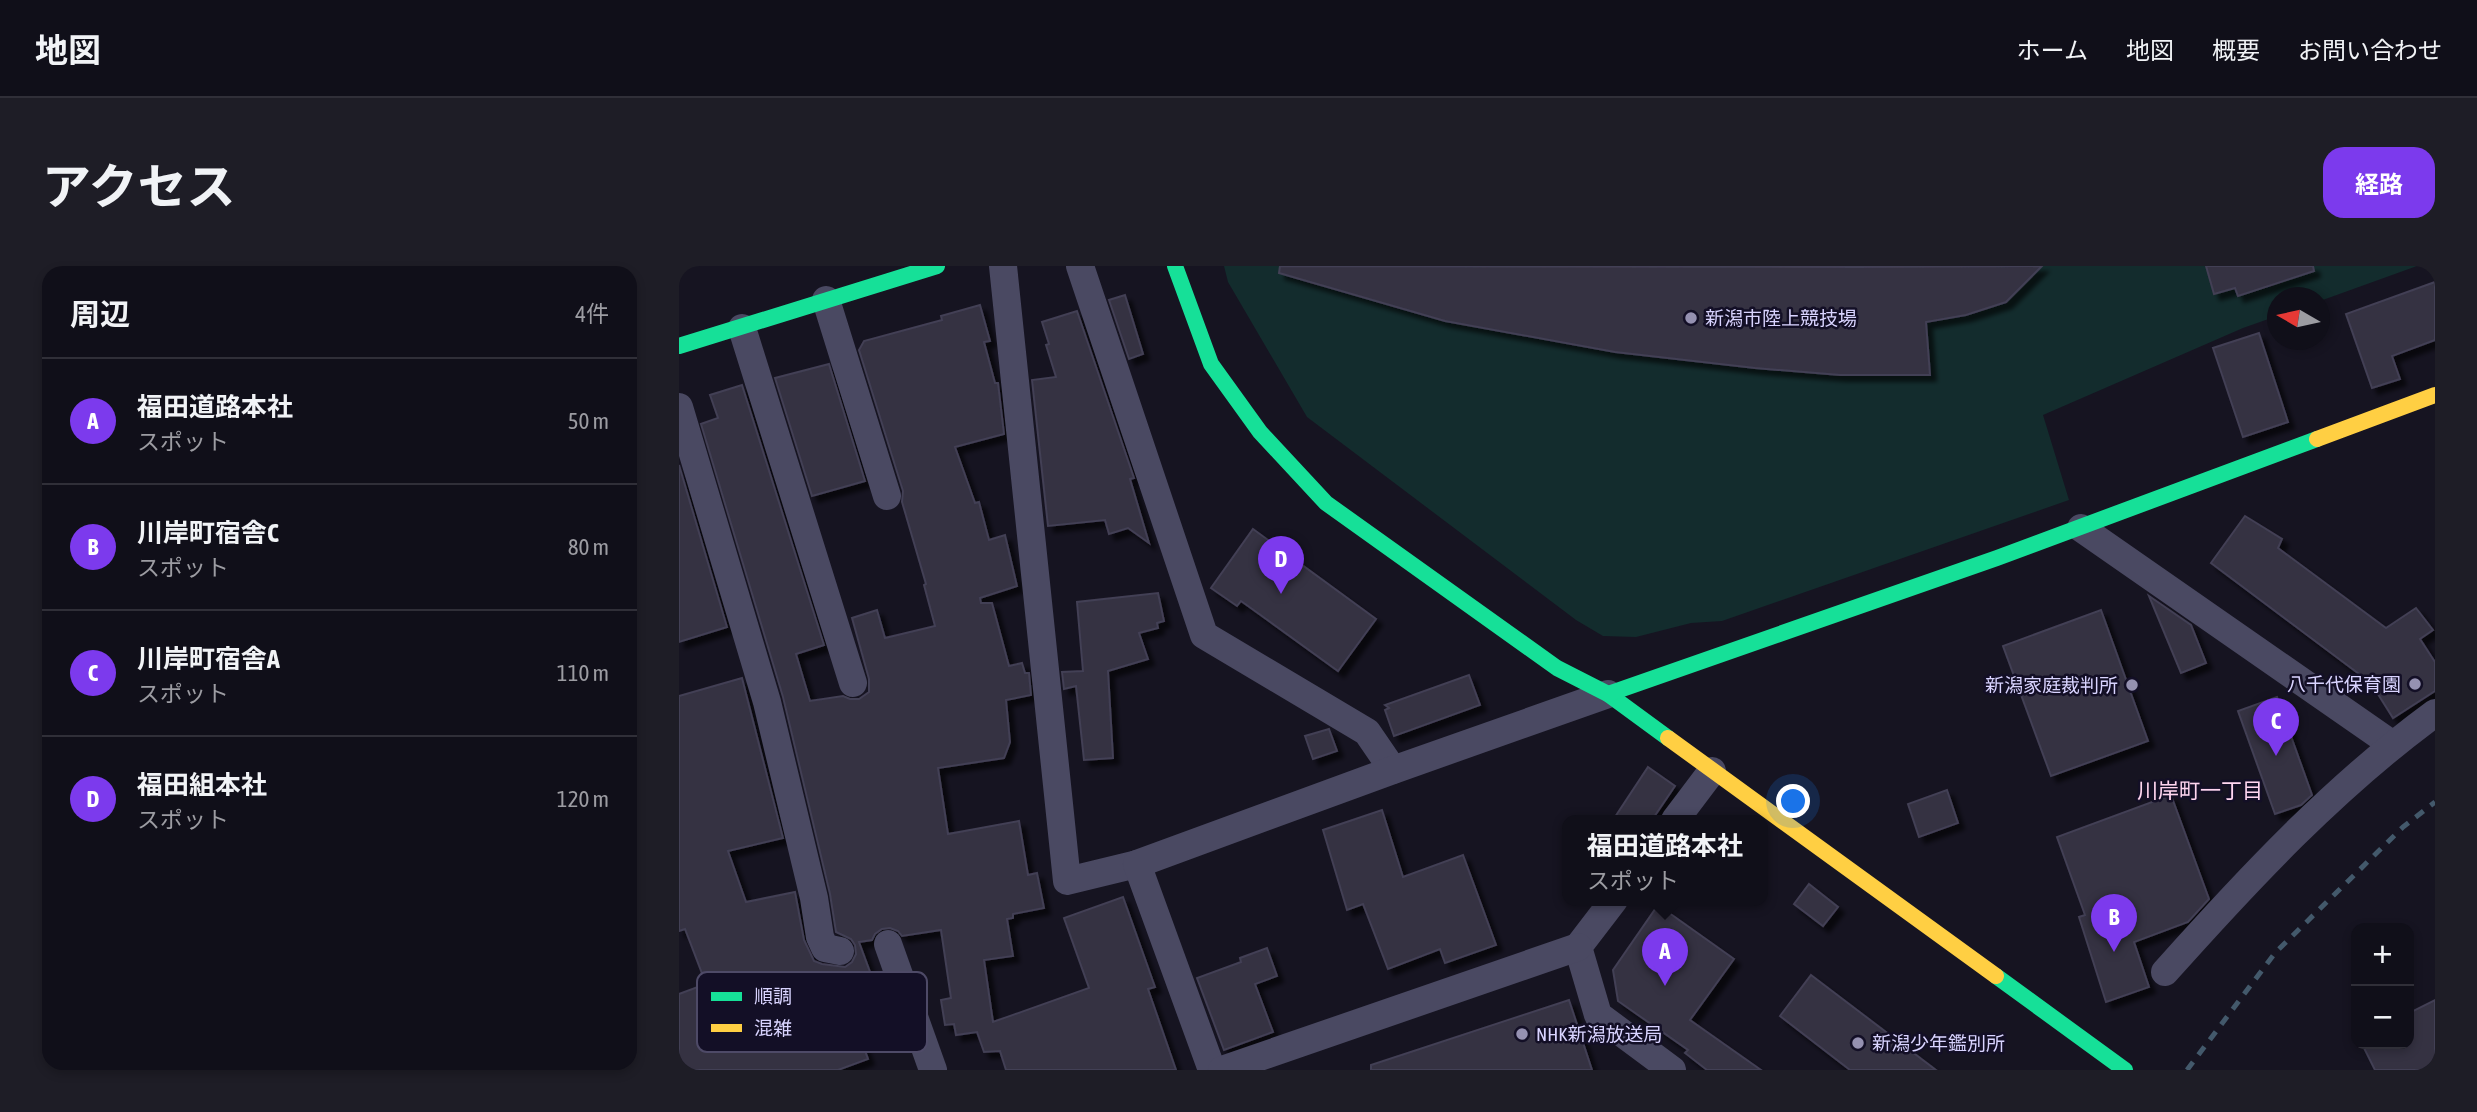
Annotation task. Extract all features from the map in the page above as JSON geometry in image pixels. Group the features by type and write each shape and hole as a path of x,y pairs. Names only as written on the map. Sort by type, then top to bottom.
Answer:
{"street":[{"path":"679,346 937,266"},
{"path":"1003,266 1067,881 1137,864 1393,769 2081,528 2435,395"},
{"path":"1080,266 1205,635 1367,732 1393,769"},
{"path":"1175,266 1211,363 1260,432 1327,503 1557,668 1608,694 2125,1070"},
{"path":"825,300 887,496"},
{"path":"742,328 853,683"},
{"path":"679,407 764,691 814,898 820,937 825,948 840,951"},
{"path":"2081,528 2393,745"},
{"path":"2165,972 2280,847 2393,745 2435,713"},
{"path":"1679,815 1712,771"},
{"path":"1137,864 1212,1070"},
{"path":"1222,1070 1578,947 1609,906"},
{"path":"888,944 898,972"},
{"path":"1578,947 1598,1015 1672,1070"},
{"path":"927,1052 933,1070"}],"green space":[{"path":"1224,266 2417,266 2330,297 2330,287 2267,287 2267,320 2043,415 2069,500 1722,621 1691,623 1636,637 1603,636 1576,620 1307,417 1228,282"}],"building":[{"name":"新潟市陸上競技場","path":"1280,266 2042,266 2006,302 1966,315 1926,322 1930,375 1840,375 1615,352 1445,321 1279,273"},
{"path":"2206,266 2313,266 2314,271 2238,296 2235,288 2214,294"},
{"path":"2435,282 2435,340 2392,356 2400,379 2372,388 2346,314"},
{"path":"1125,295 1143,354 1129,359 1109,300"},
{"path":"980,305 990,341 984,342 995,383 998,383 1004,434 955,447 975,503 979,502 989,540 1005,535 1017,586 980,598 981,603 992,603 1009,666 1022,663 1025,673 1029,673 1031,695 1006,700 1010,742 1004,758 938,768 948,834 1019,821 1028,875 1037,873 1044,908 1013,914 1013,918 1007,919 1013,956 984,960 993,1022 1089,988 1064,918 1123,897 1155,987 1148,989 1176,1070 1006,1070 1000,1051 984,1052 977,1032 956,1035 954,1024 945,1025 941,1000 951,998 941,930 902,936 890,928 882,929 872,940 859,942 870,972 701,972 685,929 679,931 679,696 742,678 783,838 728,851 746,902 795,892 804,940 814,961 845,967 852,962 856,954 851,939 836,932 830,894 783,697 701,424 718,418 710,395 742,385 824,645 796,654 810,701 843,696 859,699 869,692 869,679 852,618 877,610 885,638 935,626 924,585 926,584 902,502 903,491 859,350 864,341 942,320 941,316"},
{"path":"1077,311 1134,478 1130,479 1149,543 1128,528 1109,534 1105,520 1048,526 1032,380 1056,377 1042,322"},
{"path":"2259,333 2288,422 2243,437 2213,348"},
{"path":"829,364 865,481 812,496 775,378"},
{"path":"679,465 727,627 679,642"},
{"path":"2245,516 2282,539 2278,548 2386,628 2416,608 2433,630 2420,639 2435,662 2435,691 2393,718 2371,683 2211,563"},
{"path":"1253,529 1376,619 1338,671 1241,601 1237,606 1211,588"},
{"path":"1158,593 1164,621 1157,623 1158,628 1139,633 1148,659 1108,671 1113,758 1084,760 1076,686 1064,689 1062,672 1083,671 1077,602"},
{"path":"2149,596 2191,625 2206,663 2181,673"},
{"path":"2101,610 2148,741 2051,776 2003,646"},
{"path":"1469,675 1480,705 1394,736 1385,710 1389,708 1385,705"},
{"path":"2277,697 2312,795 2301,805 2275,814 2238,711"},
{"path":"1329,729 1337,751 1313,759 1305,736"},
{"path":"1648,767 1675,786 1655,815 1616,815"},
{"path":"1947,790 1958,823 1919,837 1908,804"},
{"path":"2171,795 2209,899 2188,922 2134,942 2149,987 2106,1002 2079,917 2085,915 2057,837"},
{"path":"1382,810 1403,877 1463,855 1496,945 1445,963 1440,949 1388,969 1363,904 1347,910 1323,830"},
{"path":"1809,884 1838,907 1823,926 1794,904"},
{"path":"1659,906 1734,959 1690,1020 1761,1070 1707,1070 1685,1053 1688,1050 1618,1001 1613,970"},
{"path":"1267,948 1277,976 1255,984 1273,1032 1224,1050 1197,978 1241,962 1240,958"},
{"name":"新潟少年鑑別所","path":"1811,975 1936,1070 1850,1070 1780,1016"},
{"path":"697,987 697,1052 865,1052 868,1059 838,1070 679,1070 679,994"},
{"name":"NHK新潟放送局","path":"1569,1000 1592,1070 1371,1070 1371,1065"},
{"path":"2435,1000 2435,1070 2375,1070 2364,1049 2414,1049 2414,1010"}],"railway":[{"path":"2187,1070 2275,953 2403,827 2435,802"}],"traffic: fast":[{"path":"679,346 937,266"},
{"path":"1175,266 1211,364 1260,432 1326,503 1557,668 1608,694 1668,738"},
{"path":"1608,694 1997,558 2317,439"},
{"path":"1996,976 2125,1070"}],"traffic: slow":[{"path":"2317,439 2435,395"},
{"path":"1668,738 1996,976"}],"place":[{"name":"新潟市陸上競技場","path":"1691,318"},
{"name":"福田組本社","path":"1281,594"},
{"name":"八千代保育園","path":"2415,684"},
{"name":"新潟家庭裁判所","path":"2132,685"},
{"name":"川岸町宿舎A","path":"2276,756"},
{"name":"川岸町宿舎C","path":"2114,952"},
{"name":"福田道路本社","path":"1665,986"},
{"name":"NHK新潟放送局","path":"1522,1034"},
{"name":"新潟少年鑑別所","path":"1858,1043"}],"district":[{"name":"川岸町一丁目","path":"2200,790"}]}
